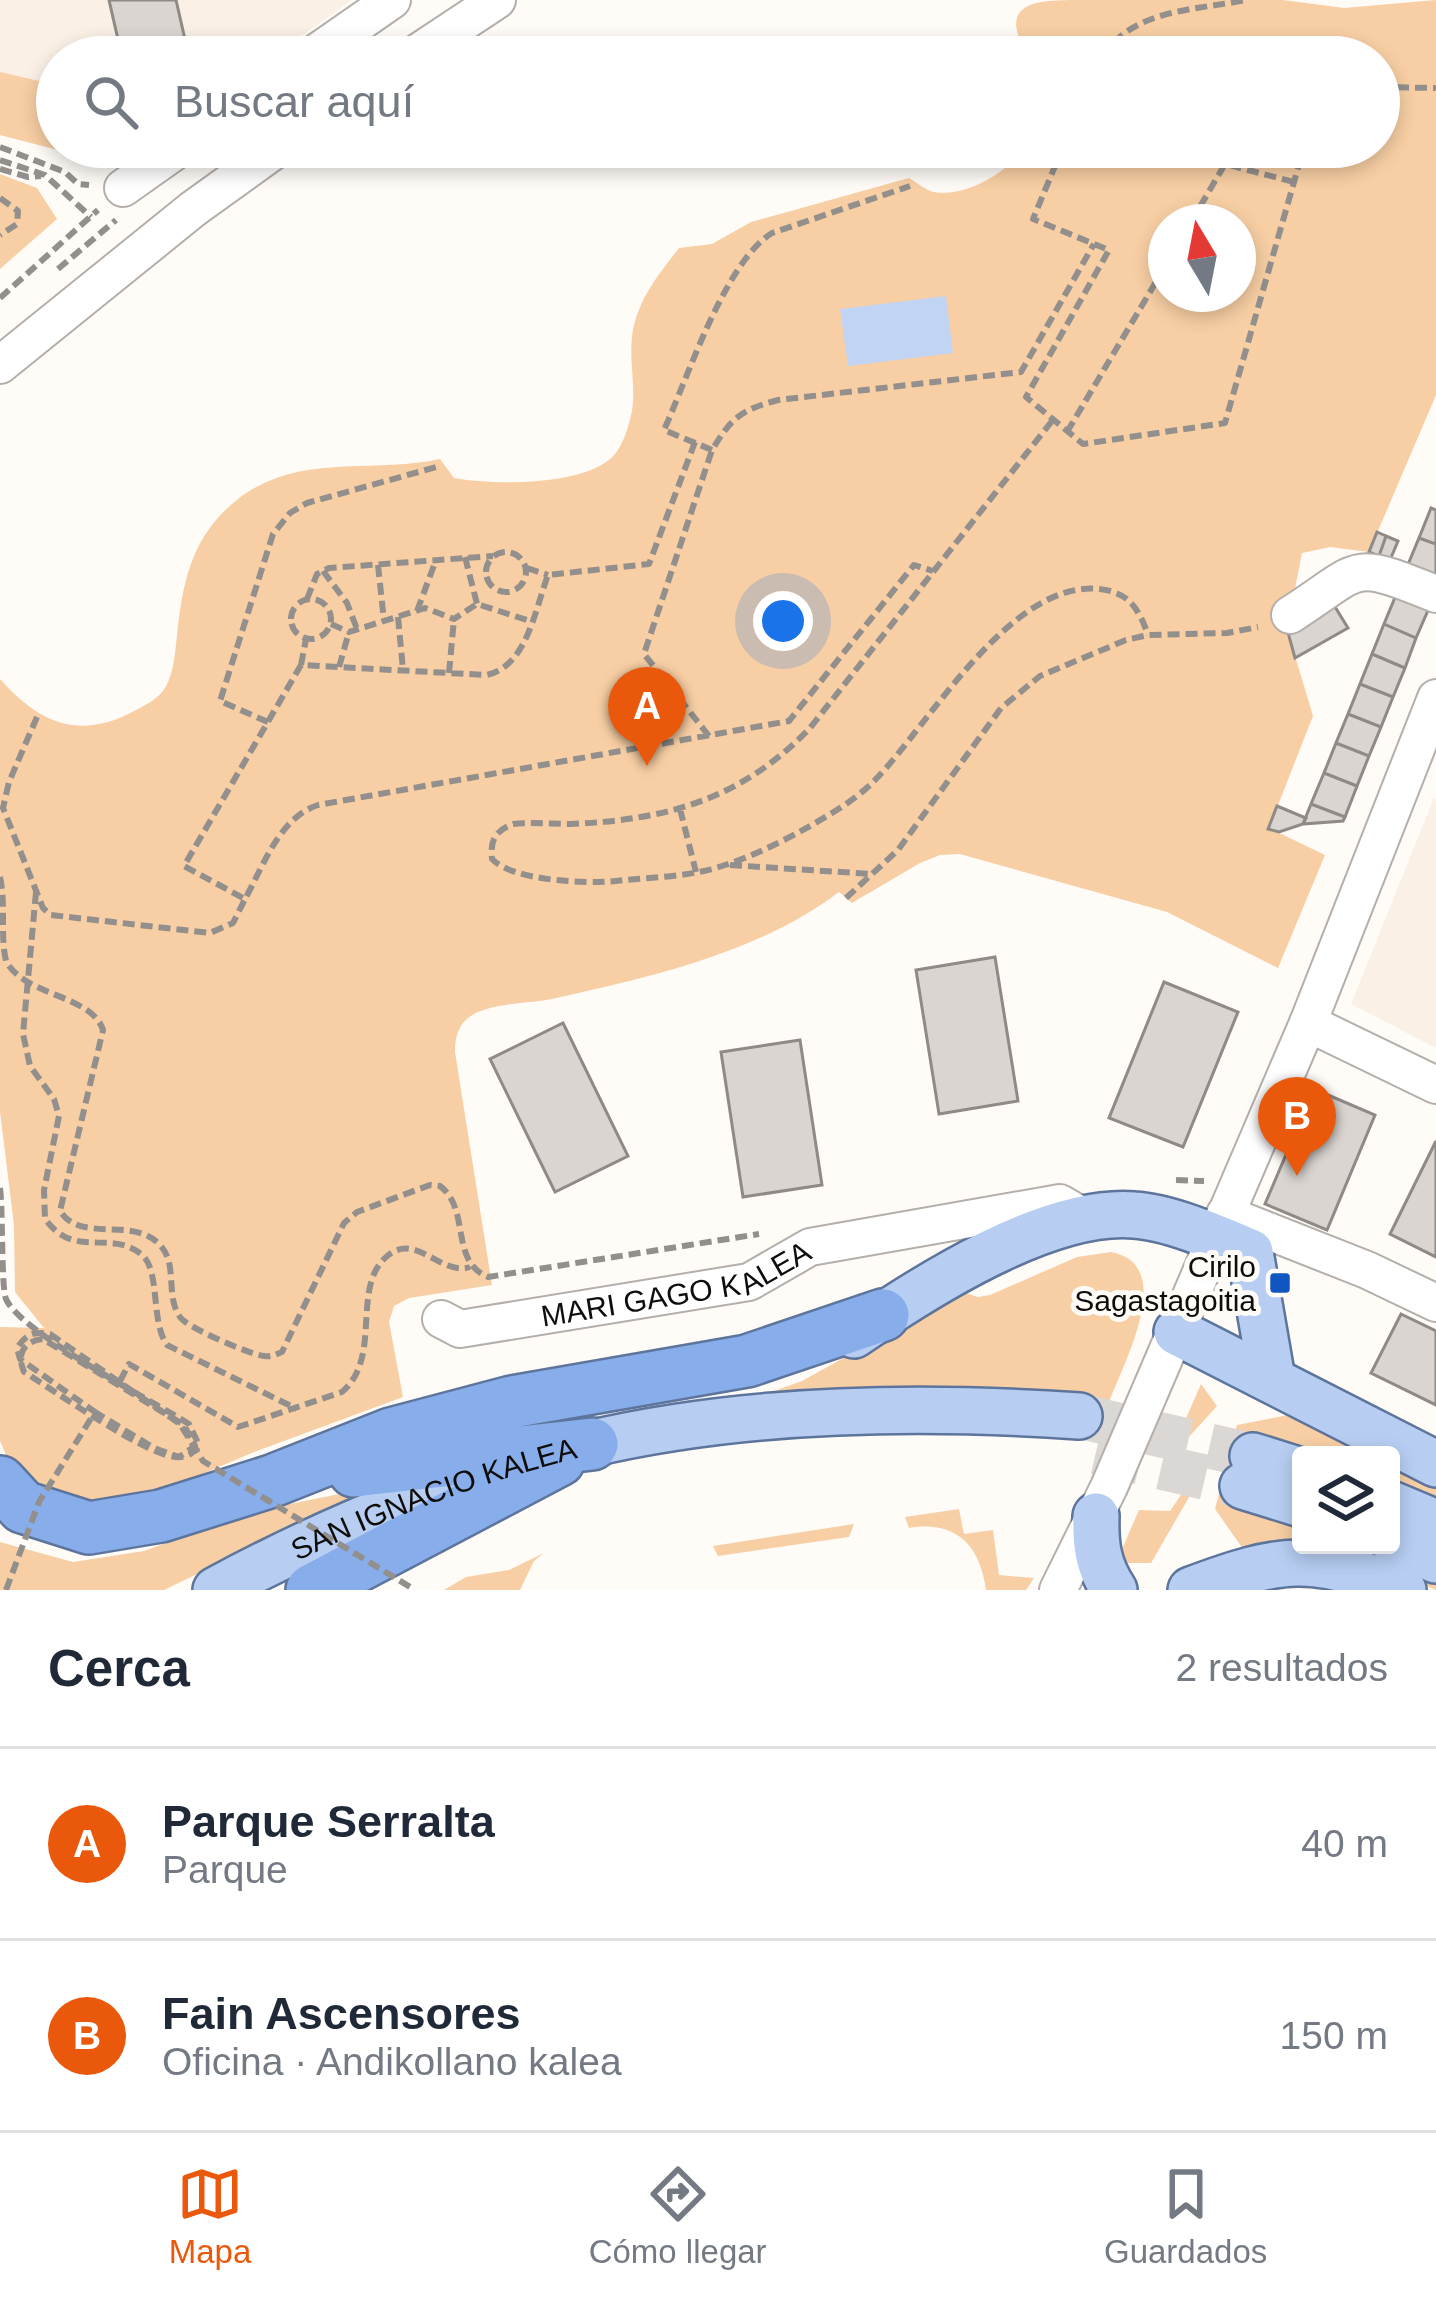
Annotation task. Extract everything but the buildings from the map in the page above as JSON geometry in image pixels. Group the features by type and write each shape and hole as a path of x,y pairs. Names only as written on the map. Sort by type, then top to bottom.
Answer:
{"highway":[{"path":"0,1482 23,1507 89,1528 161,1516 391,1435 512,1402 747,1361 883,1315"},
{"path":"272,1480 617,1439"},
{"path":"312,1590 617,1439"}],"main road":[{"path":"617,1439 840,1344 883,1315 1034,1232 1086,1218 1226,1212 1250,1252 1272,1379"},
{"path":"1172,1344 1272,1379 1436,1464"},
{"name":"SAN IGNACIO KALEA","path":"216,1590 432,1492 617,1439 790,1417 883,1412 1074,1431"},
{"path":"1292,1471 1248,1471 1292,1498"},
{"path":"1102,1501 1095,1547 1106,1585"},
{"path":"1400,1508 1436,1523"},
{"path":"1400,1543 1436,1559"},
{"path":"1191,1590 1255,1566 1306,1561 1358,1571 1403,1590"}],"street":[{"path":"340,36 392,0"},
{"path":"443,36 497,0"},
{"path":"120,204 159,168"},
{"path":"0,365 250,168"},
{"path":"1290,615 1360,570 1376,570 1436,594"},
{"path":"1058,1590 1172,1344 1308,1023 1436,698"},
{"path":"1308,1023 1436,1084"},
{"name":"MARI GAGO KALEA","path":"441,1319 460,1328 749,1282 810,1247 1060,1203 1086,1218"},
{"path":"1226,1212 1436,1303"},
{"path":"909,1231 946,1240 952,1251 953,1275"}],"path":[{"path":"1122,36 1147,20 1246,0"},
{"path":"1400,87 1436,88"},
{"path":"0,147 36,161"},
{"path":"0,160 45,175 91,217"},
{"path":"54,168 120,204"},
{"path":"1054,168 1033,219 1109,250 1026,397 1083,444 1225,423 1298,168"},
{"path":"1202,204 1223,168"},
{"path":"1240,168 1294,182"},
{"path":"0,169 28,177 45,175"},
{"path":"712,450 664,430 736,269 754,244 772,233 910,186"},
{"path":"0,198 18,211 17,224 0,235"},
{"path":"0,298 91,217 120,204"},
{"path":"50,276 120,204"},
{"path":"709,736 644,654 712,450 730,420 778,400 1021,372 1094,244"},
{"path":"1067,432 1148,295"},
{"path":"1052,421 810,728 778,761 730,790 680,809 621,820 513,824 493,837 492,860 514,873 597,883 727,865 833,812 874,782 995,640 1039,604 1076,590 1113,590 1137,605 1148,634"},
{"path":"322,570 494,556 503,551 514,553 526,568 548,574 650,564 695,442"},
{"path":"268,722 220,701 273,535 290,513 307,503 440,466"},
{"path":"494,556 486,575 502,591"},
{"path":"465,557 477,604"},
{"path":"417,611 436,560"},
{"path":"378,563 384,621"},
{"path":"37,717 3,808 43,908 62,919 196,933 222,929 233,923 287,824 304,810 789,721 914,566 933,571"},
{"path":"502,591 523,584 526,568"},
{"path":"306,639 291,623 298,603 308,599 322,570"},
{"path":"322,570 347,603 353,631 339,667"},
{"path":"301,665 504,672 516,660 548,574"},
{"path":"496,610 502,591"},
{"path":"308,599 327,607 331,624"},
{"path":"477,604 530,621"},
{"path":"454,619 477,604"},
{"path":"331,624 353,631 425,608 454,619"},
{"path":"846,898 874,874 932,808 978,737 1022,689 1083,658 1148,634 1227,633 1290,615"},
{"path":"398,617 403,670"},
{"path":"449,673 454,619"},
{"path":"306,639 322,636 331,624"},
{"path":"245,899 184,866 301,665 306,639"},
{"path":"680,809 696,872"},
{"path":"727,865 874,874"},
{"path":"0,877 6,961 28,982 93,1014 103,1030 60,1211 71,1223 133,1229 156,1241 170,1261 175,1304 184,1323 261,1356 282,1352 344,1223 357,1212 430,1185 440,1186 454,1200 471,1267 488,1277 771,1232"},
{"path":"36,892 25,1053 54,1099 59,1116 44,1190 45,1220 68,1242 122,1246 144,1256 150,1265 157,1324 167,1345 296,1409"},
{"path":"1170,1179 1226,1212"},
{"path":"0,1188 4,1297 21,1320 48,1340 119,1381 189,1424 200,1445 193,1454 179,1458 154,1451 24,1372 20,1363 23,1348 31,1340 43,1339 184,1425 195,1446 179,1457 154,1448 26,1367 17,1348 24,1337 36,1332 50,1334 180,1424 203,1461 415,1590"},
{"path":"119,1381 129,1364 238,1427 296,1409 342,1392 354,1382 361,1368 373,1280 383,1259 402,1249 424,1250 445,1265 460,1270 471,1267"},
{"path":"6,1590 39,1502 94,1412"},
{"path":"137,1444 172,1461 203,1461"}],"shaded area":[{"path":"0,0 352,0 301,36 36,36 36,80 0,72"},
{"path":"1066,0 1283,0 1344,8 1436,0 1436,395 1369,552 1330,547 1302,553 1287,629 1313,716 1269,828 1325,855 1278,968 1167,912 960,854 940,855 852,903 839,892 775,931 704,960 592,990 474,1014 459,1030 455,1052 492,1285 409,1298 394,1306 389,1322 403,1397 254,1452 120,1509 56,1504 14,1473 0,1441 0,1327 44,1328 15,1292 14,1225 0,1112 0,679 46,717 79,726 116,719 152,701 170,676 183,596 200,543 238,499 285,475 440,459 454,478 514,482 562,478 602,465 618,450 631,416 631,346 638,312 679,248 712,244 751,222 909,178 946,193 972,187 1004,168 1400,168 1400,36 1019,36 1016,24 1026,7"},
{"path":"0,72 36,80 36,144 0,135"},
{"path":"0,174 37,188 57,219 0,269"},
{"path":"1436,799 1436,1048 1351,1004"},
{"path":"1111,1252 1131,1261 1141,1276 1144,1296 1133,1342 1108,1405 931,1389 755,1398 802,1381 963,1292 990,1295 1077,1257"},
{"path":"1201,1384 1217,1406 1168,1460"},
{"path":"1314,1410 1382,1446 1292,1446 1292,1554 1381,1554 1436,1577 1436,1590 1369,1562 1248,1556 1215,1509 1237,1425"},
{"path":"1400,1456 1436,1475 1436,1505 1400,1491"},
{"path":"1191,1480 1195,1487 1151,1563 1116,1563 1139,1510 1170,1511"},
{"path":"379,1486 164,1590 0,1590 0,1542 73,1562 144,1551 250,1512"},
{"path":"959,1509 964,1534 993,1530 999,1575 1034,1578 1026,1590 986,1590 978,1561 963,1540 940,1528 909,1528 905,1517"},
{"path":"854,1524 849,1537 718,1556 713,1546"},
{"path":"544,1553 534,1561 520,1590 444,1590 466,1577 509,1570"}],"water":[{"path":"946,296 953,353 848,366 840,309"}],"tunnel":[{"path":"1079,1416 1253,1456"},
{"path":"1096,1452 1243,1486"}],"place":[{"name":"Parque Serralta","path":"647,766"},
{"name":"Fain Ascensores","path":"1297,1176"},
{"name":"Cirilo Sagastagoitia","path":"1280,1283"}]}
